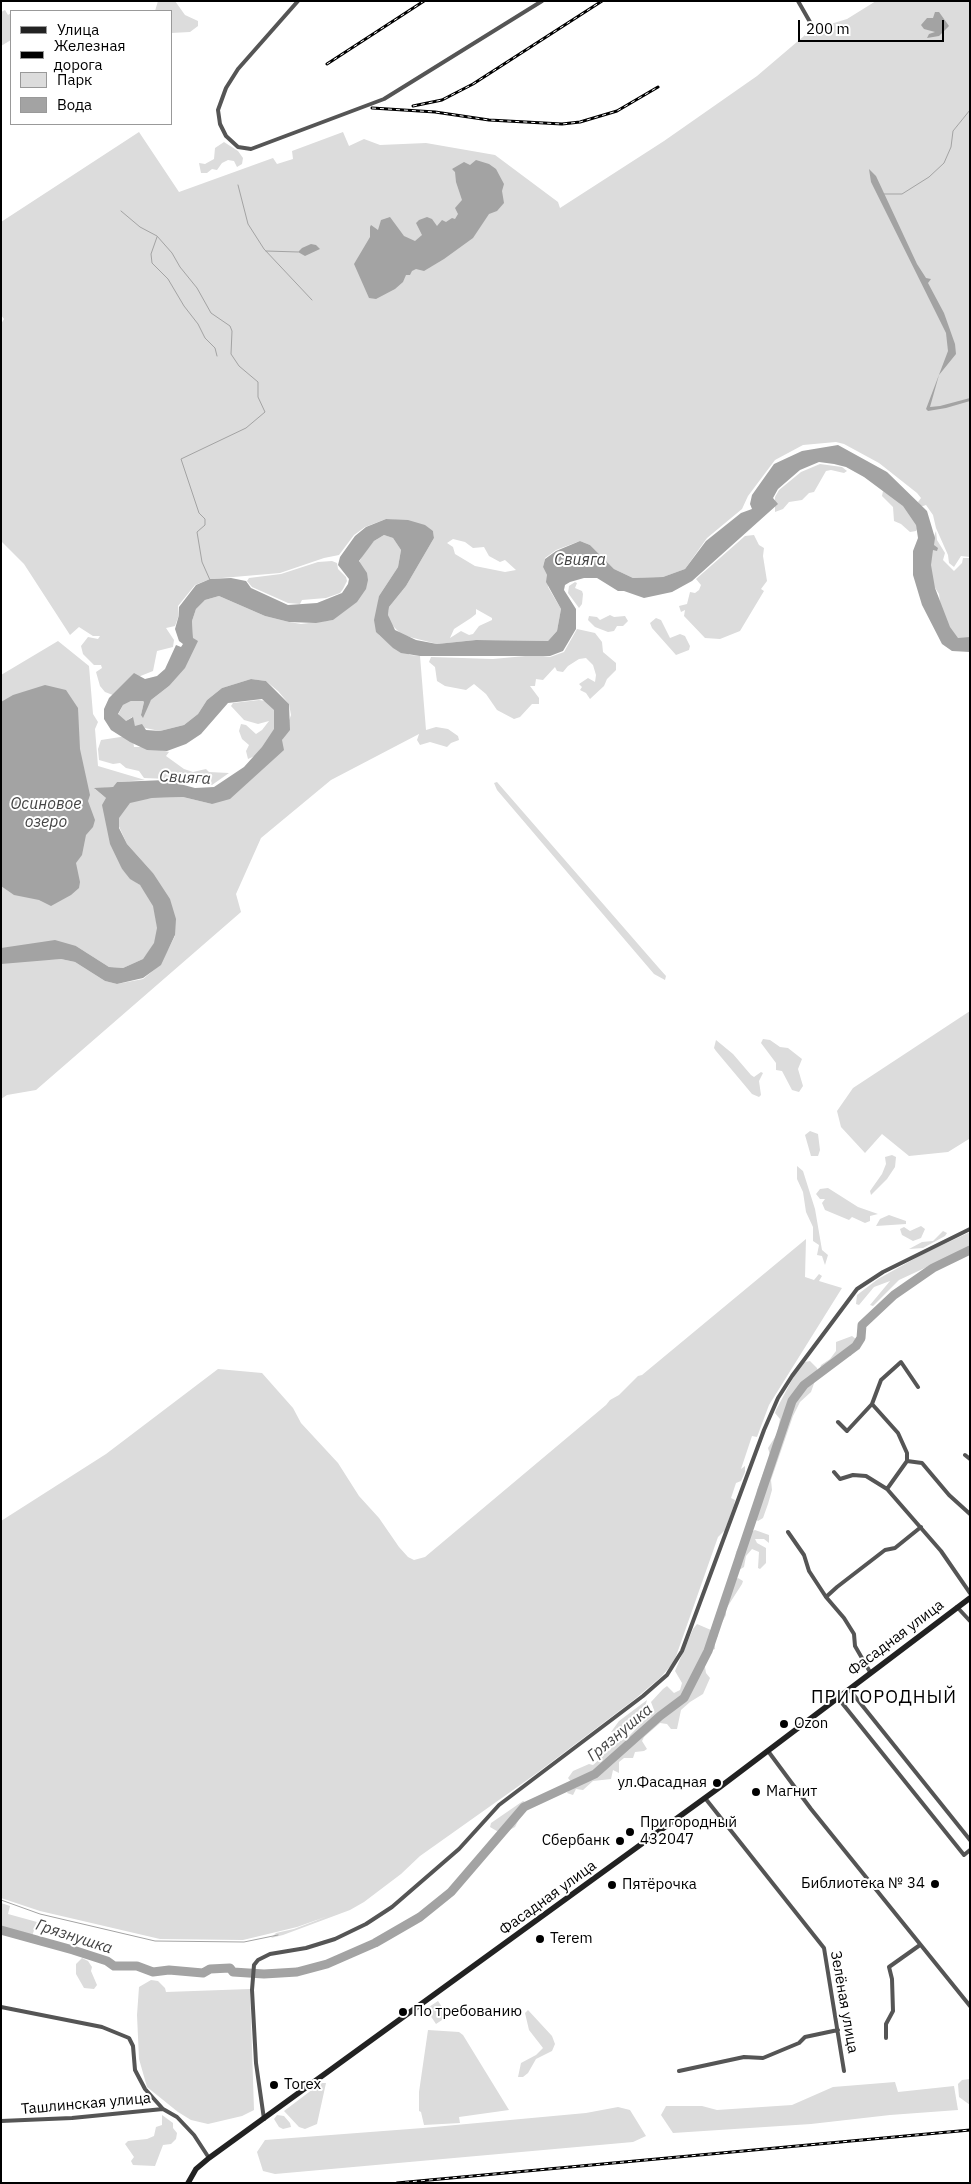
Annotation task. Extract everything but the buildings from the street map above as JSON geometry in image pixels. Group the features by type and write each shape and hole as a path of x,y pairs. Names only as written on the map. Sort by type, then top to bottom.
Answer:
{"main road":[{"name":"Фасадная улица","path":"188,2183 196,2169 209,2158 705,1798 970,1598"}],"street":[{"path":"298,1 238,69 226,88 218,110 219,118 226,136 238,147 251,149 384,99 542,1"},
{"path":"798,1 810,22"},
{"path":"264,2119 256,2063 252,1990 254,1965 258,1960 270,1954 306,1948 335,1939 366,1924 392,1907 459,1849 499,1805 643,1696 667,1675 682,1651 764,1430 778,1398 792,1376 858,1289 883,1272 970,1228"},
{"path":"838,1422 847,1431 872,1404 881,1380 901,1362 918,1387"},
{"path":"872,1404 898,1433 906,1453 906,1461 887,1489"},
{"path":"965,1455 970,1459"},
{"path":"906,1461 922,1464 949,1495 970,1514"},
{"path":"834,1472 840,1479 853,1474 866,1476 887,1489 921,1527 970,1593"},
{"path":"826,1597 837,1586 885,1550 895,1548 921,1527"},
{"path":"788,1532 804,1554 809,1571 854,1634 855,1646 870,1672"},
{"path":"957,1607 970,1621"},
{"path":"849,1690 970,1840"},
{"path":"838,1698 964,1855 970,1850"},
{"path":"768,1751 811,1809 970,2006"},
{"name":"Зелёная улица","path":"705,1798 824,1948 844,2071"},
{"path":"886,2038 886,2024 893,2011 892,1980 889,1967 920,1945"},
{"path":"1,2007 102,2027 129,2038 135,2070 145,2089 163,2109"},
{"path":"679,2070 744,2057 763,2058 793,2046 805,2037 838,2030"},
{"name":"Ташлинская улица","path":"1,2121 50,2120 163,2109 177,2117 194,2135 209,2158"}],"green space":[{"path":"158,1 175,1 185,15 198,21 198,26 190,32 172,33 172,10 155,10"},
{"path":"876,1 970,1 970,557 961,556 954,567 949,563 948,555 936,528 933,515 926,505 920,507 918,502 921,498 917,493 879,463 844,444 836,442 803,445 775,460 748,496 742,509 707,538 685,569 663,577 633,578 614,569 590,545 580,541 556,550 545,558 543,567 547,575 548,587 561,609 557,631 548,641 476,640 437,644 402,635 390,623 389,607 406,586 434,538 433,531 396,520 386,519 365,527 354,535 339,555 324,558 280,573 210,579 195,585 178,606 179,615 175,626 166,628 174,640 173,647 157,651 153,671 133,679 118,697 105,692 100,686 96,672 102,668 101,665 94,665 83,654 81,646 88,637 98,639 100,636 93,636 79,627 70,635 24,564 1,541 1,324 4,319 1,315 1,222 139,132 179,192 273,158 277,164 293,159 292,151 343,132 349,146 364,139 380,145 426,143 495,155 558,202 560,208 664,141 757,76 811,30 847,19","holes":["453,539 465,542 473,548 484,547 489,556 500,562 505,560 516,570 505,572 475,566 455,554 453,547 447,543","476,609 492,618 492,620 479,626 473,634 469,635 461,631 450,638 454,629 476,614"]},
{"path":"5,10 8,15 10,14 10,41 1,46 1,12"},
{"path":"224,142 238,151 243,158 242,164 237,167 234,161 228,160 222,163 217,170 212,169 207,173 201,173 199,163 205,164 214,159 215,148"},
{"path":"820,464 842,467 847,471 844,473 831,470 826,471 814,492 809,493 802,500 789,502 783,509 775,512 775,497 779,490 801,472"},
{"path":"883,491 899,500 915,520 916,531 910,532 894,521 893,507 882,496"},
{"path":"936,531 937,540 945,553 943,560 954,571 962,563 963,558 970,558 970,641 953,639 941,610 939,594 932,583 930,570 933,539"},
{"path":"384,535 393,538 401,550 398,567 379,596 376,628 379,635 386,641 410,655 420,656 426,730 436,727 448,729 458,736 459,740 447,747 430,742 420,745 417,740 419,734 331,780 261,838 236,894 241,912 36,1090 7,1095 1,1099 1,962 61,959 75,962 105,981 117,984 143,979 160,965 175,936 153,873 127,844 116,820 128,802 152,798 183,797 212,804 282,740 291,715 289,704 278,691 266,681 251,679 222,688 207,700 198,714 184,725 160,731 135,726 132,717 126,721 121,720 118,715 123,705 131,701 143,701 141,715 151,700 169,686 193,638 192,621 196,609 205,600 219,596 265,616 301,624 333,620 363,554 374,541"},
{"path":"754,535 759,545 764,548 763,556 767,581 761,589 764,591 740,631 720,639 705,638 684,616 685,610 681,612 679,606 687,604 690,592 695,593 699,590 701,585 696,579 745,536"},
{"path":"332,561 337,563 338,569 346,577 347,581 340,593 326,598 302,600 300,604 288,603 252,587 247,581 249,578 281,574 318,562"},
{"path":"575,582 577,583 575,588 582,591 583,594 582,604 579,608 568,593 569,586"},
{"path":"610,615 614,617 625,616 628,621 623,626 617,626 614,631 608,632 595,627 588,620 589,616 597,617 600,620"},
{"path":"656,618 661,620 670,638 680,634 685,636 690,646 689,650 676,655 652,628 650,623"},
{"path":"577,629 595,633 602,642 603,652 616,663 616,670 607,679 604,686 590,699 586,693 580,690 582,687 579,684 588,678 595,682 596,675 593,665 586,658 579,659 568,666 563,672 557,671 555,667 543,680 536,679 535,686 530,686 539,698 539,704 532,704 520,717 514,719 497,710 486,694 474,684 466,690 445,686 437,681 435,667 429,662 431,657 493,659 536,655 550,657 564,652"},
{"path":"58,641 89,666 93,714 98,722 95,729 98,766 145,780 117,782 113,787 95,789 106,798 122,869 140,885 153,902 159,938 143,959 123,968 109,967 76,946 1,948 1,675"},
{"path":"266,701 276,711 276,730 257,755 248,759 246,751 249,745 242,739 239,731 241,724 246,725 256,734 269,721 258,724 244,720 231,706 233,703"},
{"path":"127,736 133,740 134,747 149,747 169,752 166,756 184,769 193,772 206,769 209,772 229,773 212,785 191,780 144,778 139,771 126,768 120,763 113,764 99,760 98,749 101,740"},
{"path":"497,782 666,976 665,980 654,974 497,790 494,783"},
{"path":"970,1011 969,1139 948,1152 909,1156 882,1134 865,1153 841,1127 837,1111 853,1088"},
{"path":"763,1039 770,1040 780,1047 788,1048 802,1059 798,1069 803,1086 799,1092 792,1090 782,1071 776,1070 776,1063 761,1043"},
{"path":"716,1040 733,1054 751,1075 754,1077 761,1072 763,1073 759,1081 761,1095 759,1097 752,1094 716,1051 714,1048"},
{"path":"810,1131 818,1134 820,1150 818,1156 811,1156 805,1135"},
{"path":"892,1155 896,1157 895,1167 887,1179 871,1195 870,1191 882,1174 886,1164 885,1157"},
{"path":"797,1166 803,1171 815,1209 822,1250 828,1255 825,1265 822,1256 817,1255 819,1245 813,1241 813,1227 806,1212 803,1192 797,1179"},
{"path":"828,1188 858,1207 878,1214 870,1216 870,1221 865,1223 852,1217 849,1220 825,1210 822,1203 825,1199 820,1199 816,1194 820,1189"},
{"path":"889,1215 906,1221 906,1224 876,1226 880,1219"},
{"path":"921,1226 925,1229 921,1238 913,1241 902,1235 900,1229 904,1227 910,1231"},
{"path":"943,1231 947,1233 945,1236 923,1248 909,1249 922,1242 933,1241"},
{"path":"970,1232 970,1247 899,1280 873,1306 870,1305 890,1281 874,1287 859,1305 856,1304 857,1295 878,1279 923,1254"},
{"path":"806,1239 805,1277 814,1280 819,1274 822,1276 819,1281 842,1288 769,1405 757,1437 752,1436 741,1469 745,1466 745,1472 741,1481 736,1483 731,1498 735,1500 734,1505 725,1530 718,1537 674,1662 661,1677 635,1699 537,1773 420,1856 401,1874 364,1902 350,1910 283,1935 271,1938 276,1933 294,1929 328,1916 297,1927 243,1940 160,1939 40,1911 1,1898 1,1521 106,1454 218,1369 262,1373 293,1408 301,1423 338,1463 359,1496 379,1518 399,1547 408,1557 414,1560 425,1557 610,1400 619,1395 638,1376 642,1375"},
{"path":"852,1336 860,1342 857,1347 853,1348 851,1356 842,1356 832,1369 823,1370 820,1368 836,1351 836,1342"},
{"path":"810,1361 817,1368 818,1372 811,1392 800,1402 793,1416 771,1480 772,1490 768,1504 763,1518 758,1521 755,1519 754,1510 757,1490 770,1455 768,1448 777,1434 780,1419 775,1413 794,1376 805,1362"},
{"path":"755,1530 769,1535 769,1543 764,1539 755,1539 757,1543 766,1548 766,1563 760,1569 758,1568 759,1552 752,1549 746,1556 744,1567 739,1570 734,1567 736,1552 745,1534"},
{"path":"738,1578 743,1581 742,1584 726,1609 726,1615 716,1633 718,1636 715,1639 715,1649 709,1651 704,1661 706,1673 710,1678 703,1694 681,1710 677,1729 671,1729 667,1724 660,1723 642,1741 647,1749 635,1752 633,1758 624,1758 619,1762 619,1773 613,1770 611,1779 593,1781 583,1790 576,1789 573,1795 567,1793 572,1783 568,1778 573,1771 589,1764 593,1765 603,1756 612,1736 621,1741 630,1735 654,1710 651,1702 663,1689 667,1686 674,1693 680,1690 682,1683 675,1671 693,1629 697,1624 711,1630 725,1590 732,1587 735,1584 734,1580"},
{"path":"647,1700 645,1707 619,1731 611,1732 619,1721"},
{"path":"523,1801 527,1803 515,1827 502,1834 490,1827 491,1823"},
{"path":"1,1903 10,1906 8,1914 37,1922 32,1936 1,1926"},
{"path":"82,1958 88,1961 92,1967 91,1971 97,1985 94,1989 84,1988 76,1974 76,1964"},
{"path":"151,1980 158,1981 165,1988 166,1992 250,1989 254,2110 242,2116 208,2124 191,2120 147,2087 139,2059 137,2015 139,1987"},
{"path":"438,2001 448,2016 436,2024 426,2009"},
{"path":"528,2010 552,2036 555,2044 552,2051 536,2059 528,2073 523,2077 518,2077 521,2063 536,2055 543,2048 529,2030 525,2013"},
{"path":"428,2030 459,2032 463,2035 509,2110 459,2117 460,2123 424,2125 421,2112 419,2111 419,2092"},
{"path":"970,2079 970,2105 959,2097 958,2084 962,2080"},
{"path":"895,2082 898,2092 954,2086 958,2110 811,2124 673,2133 661,2115 666,2106 702,2106 717,2110 792,2105 833,2087"},
{"path":"321,2083 326,2083 317,2124 305,2129 299,2127 284,2111"},
{"path":"618,2107 630,2110 646,2136 633,2142 275,2174 263,2171 257,2152 265,2140 586,2113"},
{"path":"162,2115 173,2123 173,2128 177,2133 176,2139 171,2144 163,2145 155,2166 133,2165 131,2161 134,2157 125,2144 128,2141 147,2139 154,2136 156,2127 162,2125"},
{"path":"277,2115 284,2116 291,2127 283,2129 279,2127 274,2119"}],"water":[{"path":"935,12 939,12 949,26 939,36 927,38 929,34 935,32 924,29 921,25 927,18 933,18"},
{"path":"476,160 489,164 496,169 504,184 502,191 504,203 497,211 489,214 473,238 444,259 424,271 416,269 412,271 410,275 406,275 403,282 395,289 376,299 369,298 354,264 370,237 371,225 378,230 381,220 390,217 404,236 415,241 422,235 416,223 419,220 427,217 432,219 437,226 442,220 446,222 452,218 455,219 458,214 455,208 462,200 455,172 452,169 464,162 470,165"},
{"path":"869,169 876,176 917,264 926,278 931,279 928,283 944,313 955,344 956,354 939,375 930,407 970,398 970,401 946,408 928,411 926,409 948,351 946,333 871,182"},
{"path":"311,244 316,245 320,249 305,256 298,252 302,248"},
{"name":"Свияга","path":"838,445 887,472 927,511 935,538 934,545 938,548 937,551 933,550 931,565 935,588 950,627 958,638 970,637 970,652 952,651 942,644 922,605 913,575 913,551 918,538 916,525 903,506 864,477 846,467 834,464 819,462 800,470 778,489 773,498 778,504 692,581 672,592 644,598 624,591 618,591 597,578 584,578 565,585 564,590 576,609 576,629 563,651 550,656 420,656 401,653 393,648 376,632 374,620 379,596 398,567 401,550 393,538 384,535 374,541 359,561 367,573 366,589 357,602 333,620 316,623 289,622 265,616 219,596 205,600 196,609 192,621 193,638 198,641 185,668 169,686 151,700 143,718 141,715 143,701 131,701 123,705 118,714 126,721 133,717 135,726 142,724 146,730 160,731 184,725 198,714 207,700 222,688 251,679 266,681 289,704 290,730 282,740 284,750 230,799 212,804 183,797 152,798 130,803 119,818 119,828 127,844 153,873 170,899 176,919 175,935 161,965 143,978 117,984 105,981 75,962 61,959 1,964 1,948 55,940 76,946 109,967 123,968 143,959 154,943 157,928 153,906 140,885 130,879 122,869 110,844 102,805 106,798 94,788 113,787 117,782 165,780 195,788 214,787 244,767 262,747 274,729 274,710 262,699 228,703 201,734 186,744 167,751 147,750 130,742 111,730 104,719 104,709 109,698 134,673 145,679 157,676 165,669 176,645 181,647 183,644 179,641 175,629 179,607 196,585 210,579 231,578 246,581 251,588 288,605 317,603 342,593 348,584 349,579 338,565 340,557 355,536 366,527 386,519 408,520 425,525 433,531 434,538 406,586 389,607 388,615 395,630 416,640 437,644 476,640 548,641 557,631 561,609 546,582 547,575 543,567 545,559 556,551 580,541 590,545 614,569 633,578 663,577 685,569 706,541 741,513 752,509 750,504 752,495 774,464 802,451"},
{"name":"Осиновое озеро","path":"45,685 66,690 78,708 80,749 90,795 88,801 95,820 93,827 86,835 82,855 76,863 80,882 79,888 71,895 51,906 39,900 14,895 1,886 1,702 13,695"}],"waterway":[{"path":"884,194 902,194 929,177 944,163 951,147 953,131 970,110"},
{"path":"238,185 248,224 264,249 312,300"},
{"path":"121,211 140,227 157,236 172,253 180,267 197,288 211,313 230,326 232,331 231,354 239,366 258,382 258,397 265,412 246,428 181,459 199,513 205,519 205,525 197,532 202,562 210,580"},
{"path":"157,237 151,254 152,263 168,279 184,306 198,324 205,338 215,348 217,356"},
{"path":"266,251 298,252"},
{"name":"Грязнушка","path":"1,1930 73,1950 107,1961 114,1966 137,1966 153,1972 169,1970 203,1973 210,1969 230,1968 233,1972 264,1974 297,1972 327,1964 375,1943 420,1917 451,1892 524,1807 595,1774 660,1716 684,1698 708,1651 792,1401 804,1385 856,1346 861,1338 862,1325 894,1295 933,1268 970,1250"},
{"path":"1,1900 40,1914 155,1941 244,1942 278,1935"}],"railway":[{"path":"327,64 424,1"},
{"path":"413,106 442,100 473,84 602,1"},
{"path":"372,108 435,112 489,120 562,124 580,122 617,111 658,87"},
{"path":"397,2183 970,2130"}],"place":[{"name":"Ozon","path":"784,1724"},
{"name":"ул.Фасадная","path":"717,1783"},
{"name":"Магнит","path":"756,1792"},
{"name":"Пригородный 432047","path":"630,1832"},
{"name":"Сбербанк","path":"620,1841"},
{"name":"Библиотека № 34","path":"935,1884"},
{"name":"Пятёрочка","path":"612,1885"},
{"name":"Terem","path":"540,1939"},
{"name":"По требованию","path":"403,2012"},
{"name":"Torex","path":"274,2085"}],"district":[{"name":"ПРИГОРОДНЫЙ","path":"884,1698"}]}
